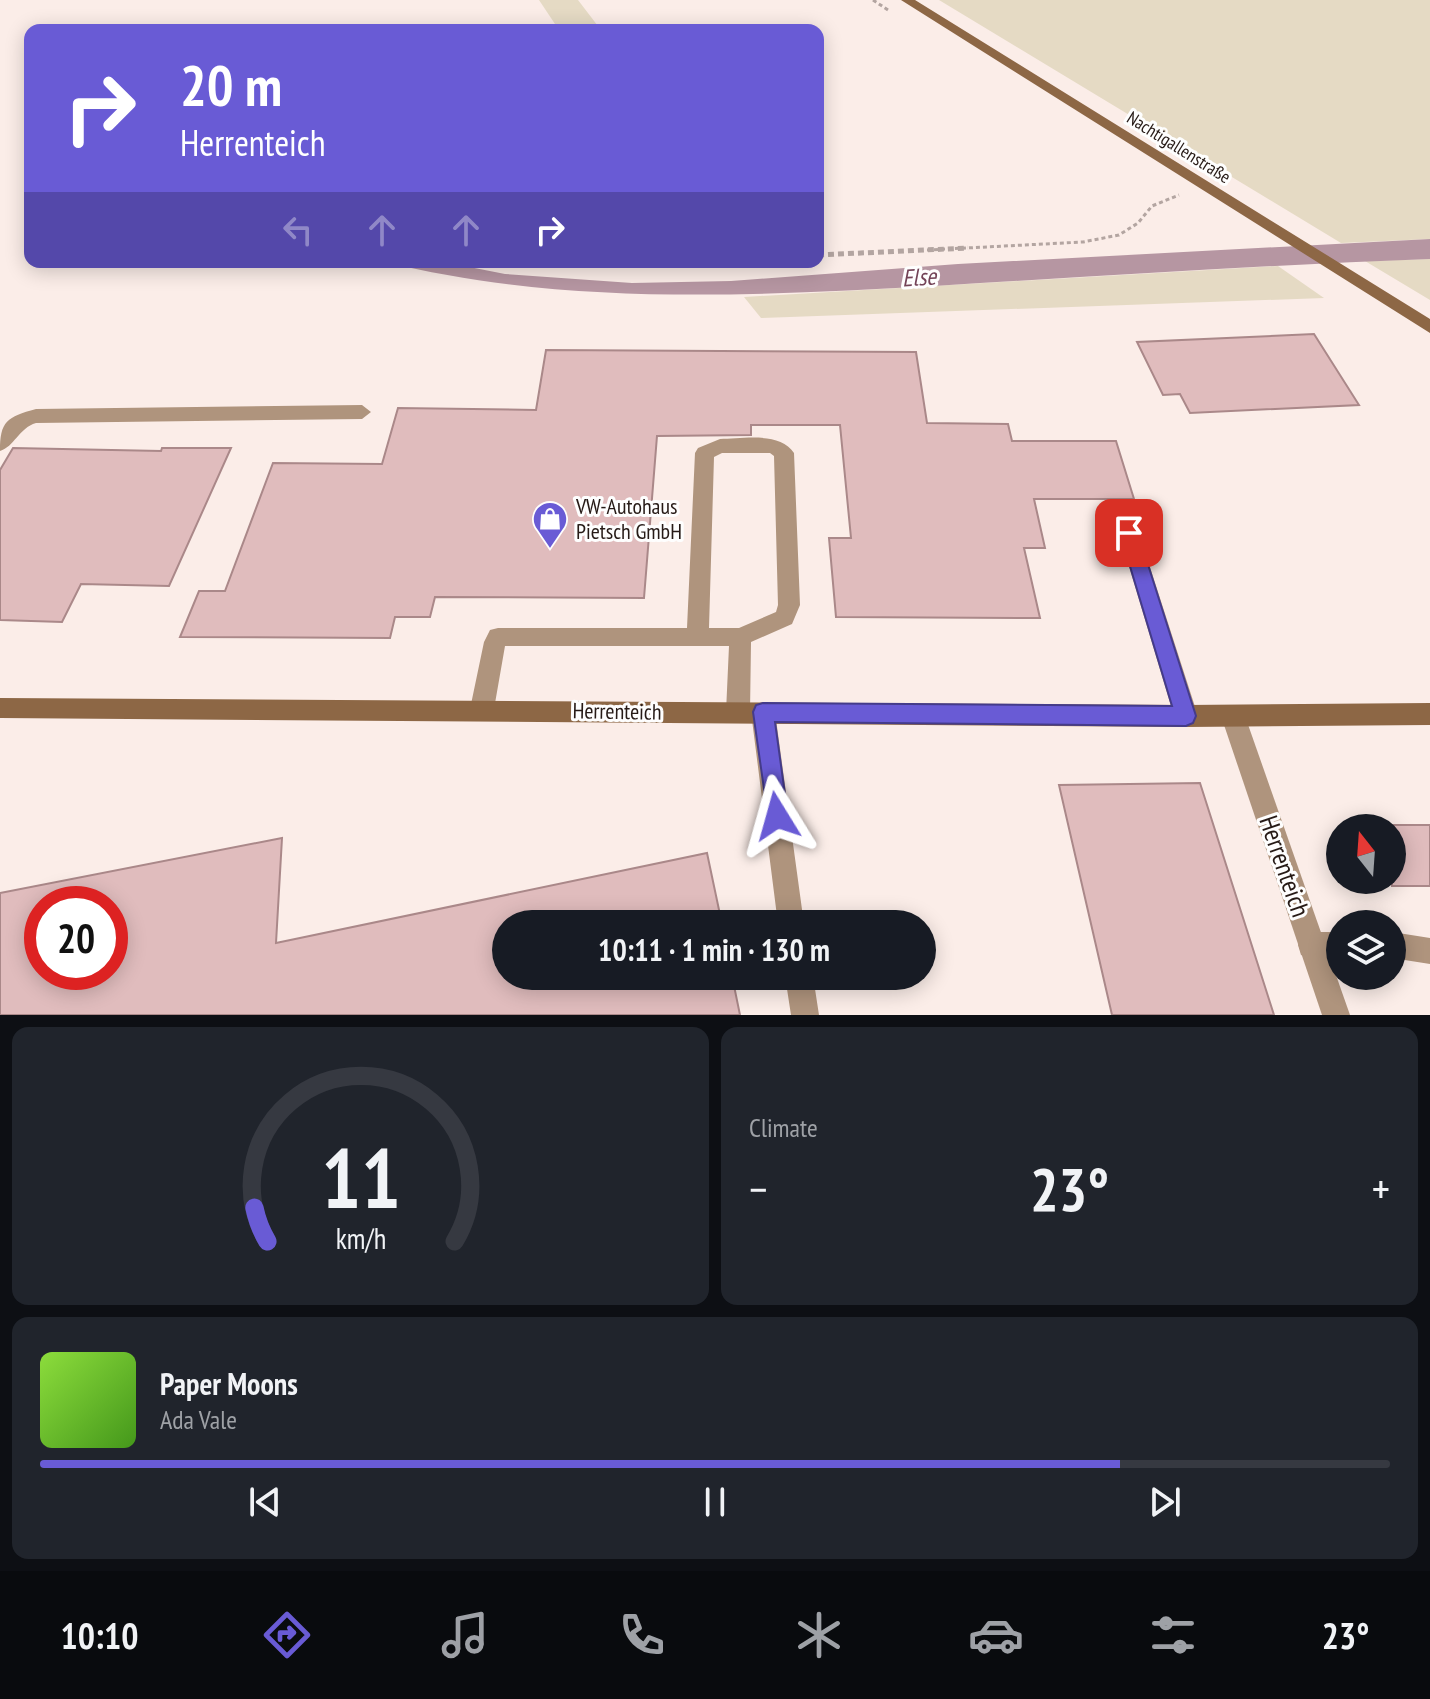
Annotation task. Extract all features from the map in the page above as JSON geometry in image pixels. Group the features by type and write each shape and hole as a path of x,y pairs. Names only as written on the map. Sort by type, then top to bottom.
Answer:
{"street":[{"name":"Nachtigallenstraße","path":"907,0 1430,327"},
{"path":"0,444 10,427 21,419 36,416 362,412"},
{"path":"482,709 498,637 698,637 740,637 784,618 789,605 784,453 778,448 720,446 705,453 698,637"},
{"path":"1129,533 1186,716"},
{"path":"740,637 788,910"},
{"name":"Herrenteich","path":"0,708 1186,716 1430,714"},
{"name":"Herrenteich","path":"1233,716 1336,1015"},
{"path":"1311,945 1326,945"},
{"path":"1406,947 1430,951"},
{"path":"801,990 805,1015"}],"path":[{"path":"824,255 1083,242 1119,235 1138,223 1152,206 1202,185"}],"shaded area":[{"path":"539,0 578,0 596,24 555,24"},
{"path":"939,0 1430,0 1430,239 1341,243"},
{"path":"1430,259 1430,300 1365,261"},
{"path":"1278,266 1324,298 761,318 744,297"}],"water":[{"name":"Else","path":"1430,239 1430,259 796,293 590,292 521,286 414,268 474,268 505,274 632,283 731,281 958,264"}],"building":[{"path":"1314,334 1359,405 1190,413 1180,394 1163,395 1137,342"},
{"path":"546,350 916,352 927,423 1008,424 1012,441 1116,441 1134,499 1034,499 1045,548 1024,548 1040,618 836,617 829,538 851,538 840,425 751,425 751,435 657,436 644,598 435,597 430,617 395,617 390,638 180,637 199,591 225,591 273,463 382,464 398,408 536,410"},
{"path":"13,448 161,451 162,448 231,448 169,586 81,584 62,622 0,620 0,470"},
{"path":"1200,783 1274,1015 1112,1015 1059,785"},
{"path":"1406,825 1430,825 1430,886 1406,886"},
{"path":"282,838 276,943 707,853 719,910 492,910 492,990 735,990 740,1015 0,1015 0,893 24,888 24,990 128,990 128,886 36,886"}],"place":[{"name":"VW-Autohaus Pietsch GmbH","path":"550,550"}],"route":[{"path":"777,816 763,712 1186,716 1129,533"}]}
